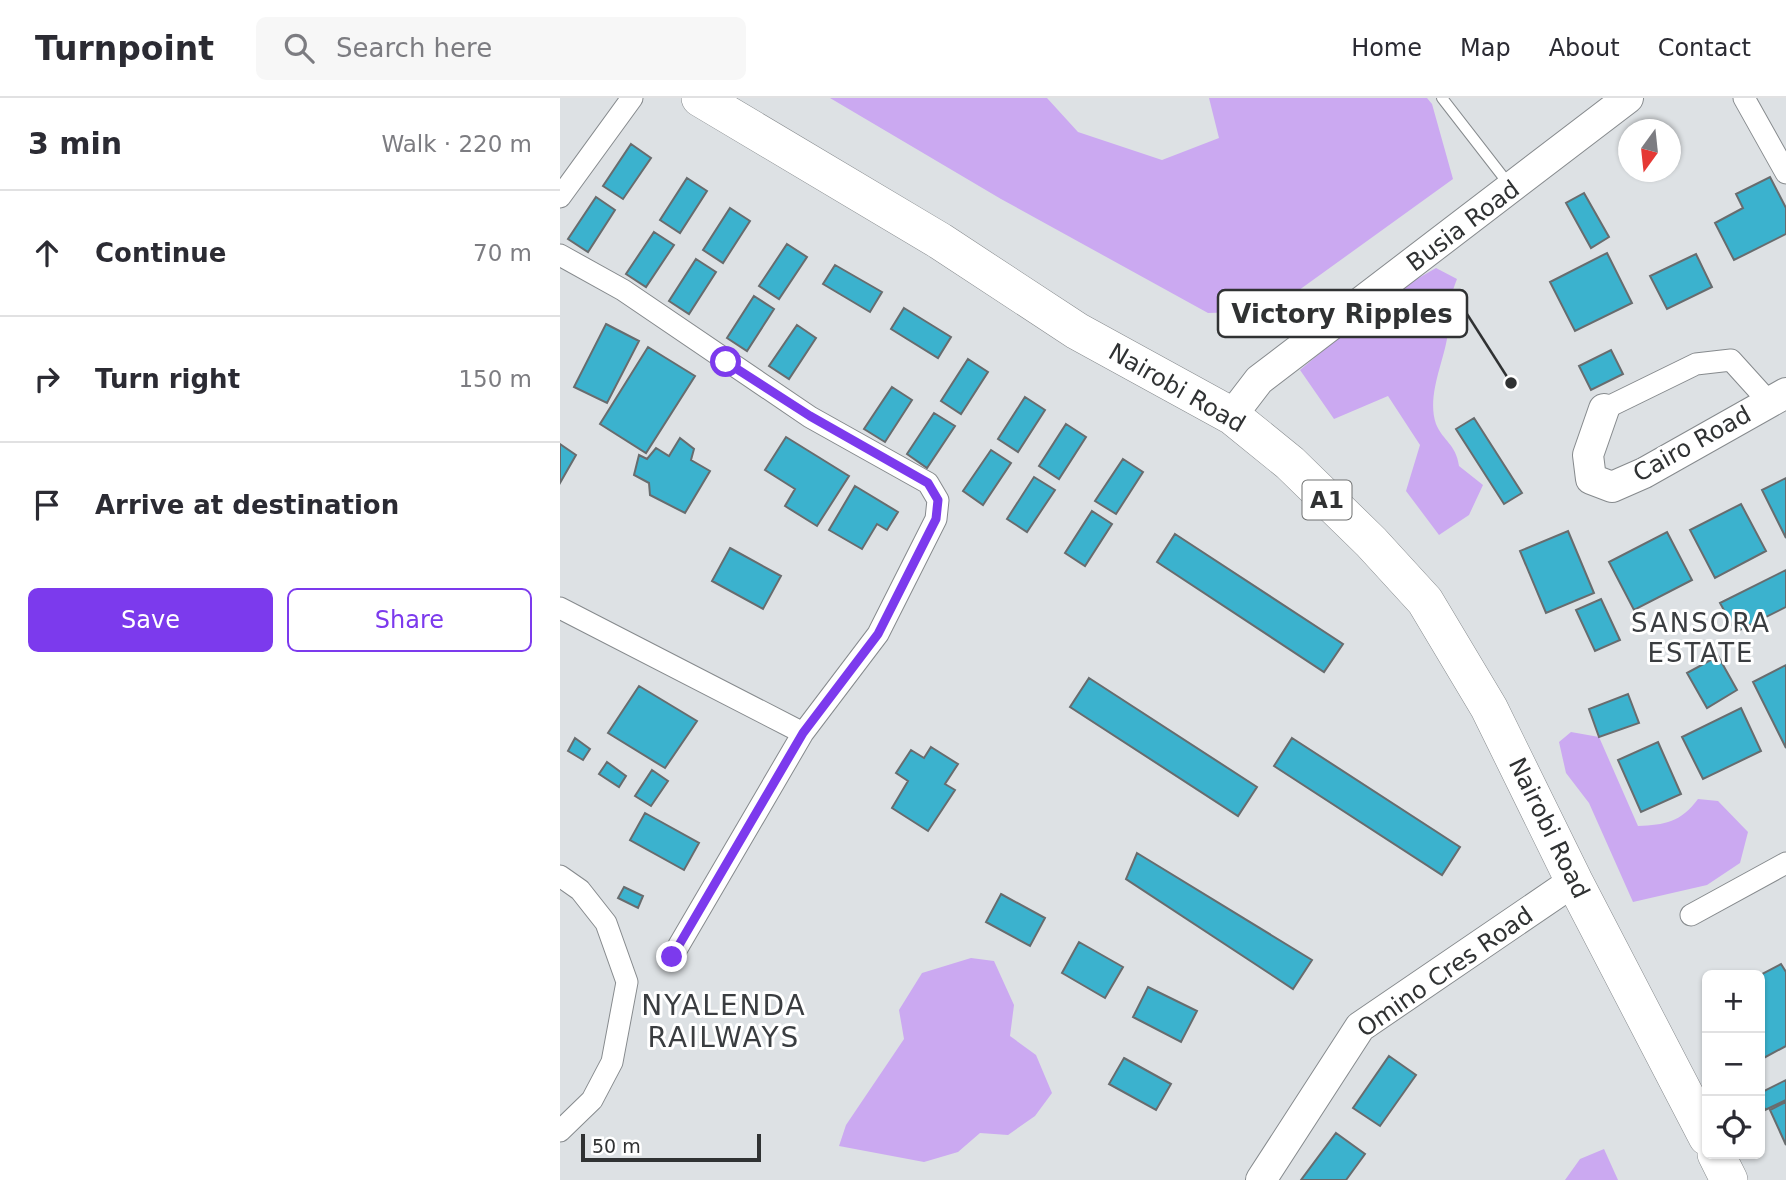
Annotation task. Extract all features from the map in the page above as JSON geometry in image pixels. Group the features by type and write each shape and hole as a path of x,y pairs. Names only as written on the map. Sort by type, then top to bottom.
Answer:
{"highway":[{"name":"Nairobi Road","path":"700,98 940,241 1077,331 1232,415 1290,463 1371,542 1425,601 1489,708 1574,881 1702,1128"},
{"name":"Nairobi Road","path":"736,98 865,181 1093,313 1236,410 1369,533 1428,599 1466,655 1667,1025 1702,1096"},
{"path":"1718,1159 1729,1180"},
{"path":"1734,1159 1744,1180"}],"street":[{"path":"560,197 632,98"},
{"name":"Busia Road","path":"1236,410 1259,380 1628,98"},
{"path":"1744,98 1786,173"},
{"path":"560,255 623,290 810,416 928,483 938,500 936,519 878,634 803,733 672,957"},
{"name":"Cairo Road","path":"1731,360 1777,397 1644,473 1612,487 1591,479 1588,455 1604,408 1696,363 1731,360"},
{"path":"560,608 803,733"},
{"path":"1691,915 1786,863"},
{"path":"560,876 580,890 606,923 627,982 612,1062 592,1100 560,1131"},
{"name":"Omino Cres Road","path":"1261,1180 1360,1027 1574,881"}],"lane":[{"path":"1442,98 1512,189"}],"shaded area":[{"path":"830,98 1047,98 1078,132 1162,160 1219,138 1209,98 1427,98 1432,104 1453,179 1270,311 1208,313 1001,199"},
{"path":"1436,268 1457,279 1433,401 1436,424 1455,453 1459,466 1483,485 1469,515 1439,535 1406,491 1420,445 1388,396 1334,419 1300,370 1389,295"},
{"path":"1571,732 1599,737 1638,826 1672,821 1685,813 1698,799 1718,801 1748,832 1740,863 1707,885 1633,902 1589,803 1566,773 1559,742"},
{"path":"971,958 994,961 1014,1005 1010,1036 1036,1055 1052,1093 1035,1116 1008,1135 980,1133 958,1152 924,1162 839,1146 846,1125 904,1039 899,1010 922,973"},
{"path":"1604,1149 1618,1180 1565,1180 1580,1159"}],"building":[{"path":"631,144 651,158 623,199 603,186"},
{"path":"1770,177 1786,208 1786,234 1734,260 1715,223 1743,208 1736,194"},
{"path":"687,178 707,191 680,233 660,220"},
{"path":"1584,193 1609,237 1591,248 1566,203"},
{"path":"596,197 615,210 588,252 568,239"},
{"path":"730,208 750,221 723,263 703,250"},
{"path":"654,232 674,245 646,287 626,274"},
{"path":"787,244 807,257 779,299 759,286"},
{"path":"1607,253 1632,303 1575,331 1550,282"},
{"path":"1696,254 1712,287 1667,309 1650,276"},
{"path":"696,259 716,272 689,314 669,301"},
{"path":"835,265 882,292 870,312 823,284"},
{"path":"754,296 774,309 747,351 727,338"},
{"path":"904,308 951,337 938,358 891,329"},
{"path":"606,324 639,341 607,403 574,387"},
{"path":"797,325 816,338 789,379 769,366"},
{"path":"648,347 695,376 646,453 600,424"},
{"path":"1611,350 1623,374 1591,390 1579,366"},
{"path":"968,359 988,372 961,414 941,401"},
{"path":"892,387 912,400 885,442 864,429"},
{"path":"1025,397 1045,410 1018,452 998,439"},
{"path":"934,413 955,426 927,468 907,454"},
{"path":"1474,418 1522,493 1504,504 1456,429"},
{"path":"1066,424 1086,437 1059,479 1039,466"},
{"path":"786,437 849,476 817,526 785,506 795,489 765,470"},
{"path":"680,438 694,449 691,460 710,471 685,513 650,495 649,483 634,475 639,455 647,459 656,448 669,456"},
{"path":"560,444 576,455 560,483"},
{"path":"991,450 1011,463 983,505 963,491"},
{"path":"1123,459 1143,472 1116,514 1095,501"},
{"path":"1034,477 1055,490 1027,532 1007,519"},
{"path":"1786,478 1786,538 1762,490"},
{"path":"855,486 898,512 887,530 877,524 862,549 829,530"},
{"path":"1741,504 1766,551 1715,578 1690,530"},
{"path":"1092,511 1112,524 1085,566 1065,553"},
{"path":"1568,531 1594,593 1546,613 1520,551"},
{"path":"1667,532 1692,580 1634,610 1609,562"},
{"path":"1175,534 1343,644 1324,672 1157,562"},
{"path":"730,548 781,576 763,609 712,581"},
{"path":"1786,570 1786,607 1736,632 1720,603"},
{"path":"1601,599 1620,640 1595,651 1576,610"},
{"path":"1718,656 1737,690 1707,708 1687,673"},
{"path":"1786,665 1786,748 1753,682"},
{"path":"1089,678 1257,787 1238,816 1070,707"},
{"path":"639,686 697,721 665,768 608,733"},
{"path":"1628,694 1639,723 1599,737 1589,709"},
{"path":"1741,708 1761,751 1703,779 1682,737"},
{"path":"575,738 590,749 583,760 568,751"},
{"path":"1292,738 1460,847 1442,875 1274,766"},
{"path":"1658,742 1681,794 1641,812 1618,760"},
{"path":"931,747 958,764 945,784 955,790 928,831 892,808 908,781 896,773 911,750 924,758"},
{"path":"607,762 626,776 619,787 599,774"},
{"path":"652,770 668,781 651,806 635,796"},
{"path":"645,813 699,843 684,870 630,840"},
{"path":"1137,853 1312,960 1293,989 1126,879"},
{"path":"624,887 643,896 638,908 618,898"},
{"path":"1001,894 1045,918 1030,946 986,922"},
{"path":"1079,942 1123,967 1105,998 1062,973"},
{"path":"1781,964 1786,972 1786,1046 1765,1057 1765,1033 1765,972"},
{"path":"1148,987 1197,1011 1181,1042 1133,1017"},
{"path":"1389,1056 1416,1075 1380,1126 1353,1108"},
{"path":"1124,1058 1171,1084 1156,1110 1109,1084"},
{"path":"1786,1080 1786,1100 1765,1110 1765,1090"},
{"path":"1786,1102 1786,1145 1770,1110"},
{"path":"1336,1133 1365,1154 1346,1180 1301,1180"}],"place":[{"name":"Victory Ripples","path":"1511,383"}],"district":[{"name":"SANSORA ESTATE","path":"1701,638"},
{"name":"NYALENDA RAILWAYS","path":"724,1021"}],"route":[{"path":"672,957 803,733 878,634 936,519 938,500 928,483 810,416 726,362"}]}
